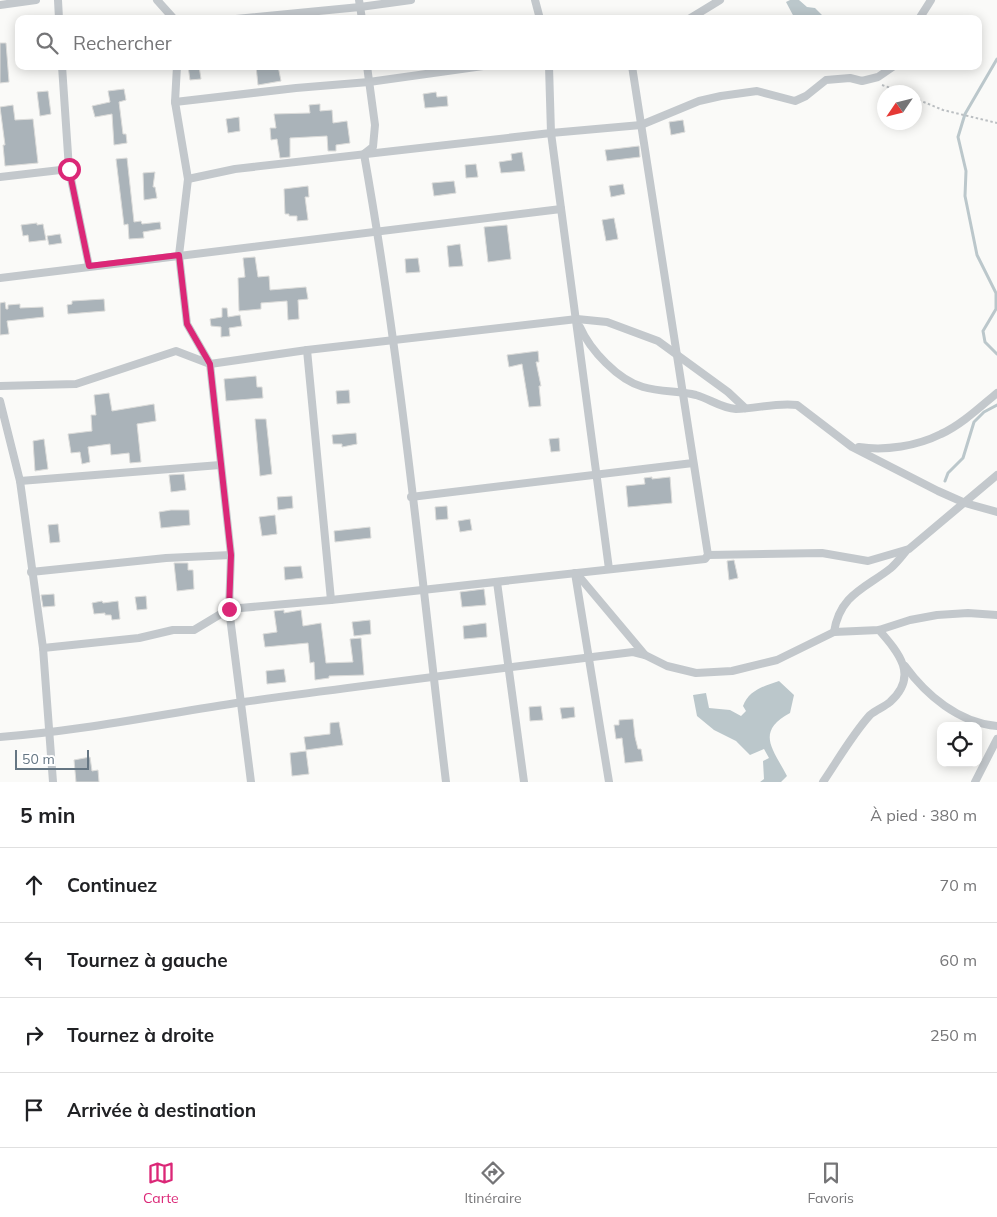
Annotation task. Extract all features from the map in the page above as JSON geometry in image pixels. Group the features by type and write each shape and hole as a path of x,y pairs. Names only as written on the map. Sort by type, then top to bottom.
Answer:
{"street":[{"path":"0,5 36,0"},
{"path":"58,0 59,15"},
{"path":"158,0 171,15"},
{"path":"269,15 411,0"},
{"path":"535,0 539,15"},
{"path":"696,15 720,0"},
{"path":"922,15 931,0"},
{"path":"62,70 69,169 89,266"},
{"path":"177,70 175,102 188,179 179,255 187,324 210,364 231,555 229,609 250,782"},
{"path":"364,154 373,147 375,125 368,70"},
{"path":"175,102 296,88 369,82 454,70"},
{"path":"550,70 551,132 609,569"},
{"path":"633,70 708,555"},
{"path":"188,179 234,169 551,132 641,125 698,101 730,94 757,91 795,100 806,96 826,80 850,78 862,81 878,77 888,70"},
{"path":"364,154 378,232 446,782"},
{"path":"0,177 69,169"},
{"path":"0,278 561,209"},
{"path":"576,318 588,343 627,379 640,386 657,390 682,392 734,409 788,404 797,406 852,447 965,503 997,512"},
{"path":"0,386 76,384 176,351 210,364 307,350 576,318 607,322 658,341 728,392 744,408"},
{"path":"307,350 331,600"},
{"path":"852,447 879,450 907,445 941,434 997,393"},
{"path":"0,401 20,481 31,572 43,648 53,782"},
{"path":"411,497 693,463"},
{"path":"20,481 220,465"},
{"path":"834,632 836,618 845,604 866,583 892,568 909,549 997,475"},
{"path":"43,648 139,638 173,630 194,630 229,609 331,600 702,560 708,555 822,553 868,561 909,549"},
{"path":"31,572 166,558 231,555"},
{"path":"576,573 645,655"},
{"path":"576,573 609,782"},
{"path":"497,582 524,782"},
{"path":"0,737 50,733 240,703 433,676 633,652 645,655 667,666 696,673 732,671 777,660 834,632 879,630 910,620 937,615 968,613 997,615"},
{"path":"879,630 894,648 918,684 934,699 974,720 997,726"},
{"path":"823,782 867,720 890,702 901,688 905,678 904,664"},
{"path":"975,782 997,739"}],"path":[{"path":"922,101 943,110 997,123"}],"shaded area":[{"path":"799,0 807,7 815,8 822,15 793,15 786,2"},
{"path":"779,681 794,695 790,713 779,720 773,727 770,734 770,742 787,776 781,782 760,782 764,779 763,761 769,758 764,749 750,755 736,741 714,730 697,716 693,695 706,693 709,708 730,710 741,716 746,711 743,706 753,692"}],"building":[{"path":"0,43 6,43 9,82 0,83"},
{"path":"189,70 200,70 201,79 190,80"},
{"path":"256,70 279,70 281,81 258,85"},
{"path":"124,89 126,100 119,102 123,134 126,134 127,143 114,145 112,114 95,117 92,106 110,102 108,91"},
{"path":"48,91 51,114 40,116 37,92"},
{"path":"436,92 437,97 447,96 448,106 425,108 423,94"},
{"path":"320,104 320,111 332,110 333,123 347,121 350,143 336,145 336,151 328,151 327,136 290,138 290,157 280,158 277,139 271,140 270,128 276,128 274,114 310,113 309,105"},
{"path":"13,105 15,120 33,119 38,163 5,166 3,145 5,145 0,107"},
{"path":"239,117 240,131 228,133 226,119"},
{"path":"683,120 685,132 671,135 669,122"},
{"path":"639,146 640,157 607,161 605,150"},
{"path":"522,152 525,171 501,173 499,162 512,160 511,154"},
{"path":"127,158 134,222 141,221 142,224 160,222 161,229 143,232 144,238 129,239 128,224 124,225 116,159"},
{"path":"476,164 478,177 466,178 465,165"},
{"path":"155,172 153,187 155,187 157,198 144,200 143,173"},
{"path":"454,181 456,193 434,196 432,183"},
{"path":"623,184 625,194 611,197 609,186"},
{"path":"308,186 309,197 305,197 308,220 297,221 297,216 285,214 284,189"},
{"path":"614,218 618,239 606,241 602,220"},
{"path":"37,223 37,225 43,224 46,240 29,242 28,235 23,236 21,225"},
{"path":"507,225 511,259 488,262 484,227"},
{"path":"60,234 62,243 49,245 47,236"},
{"path":"460,244 463,266 449,267 447,246"},
{"path":"255,257 258,277 269,276 270,290 306,287 308,299 298,300 299,319 288,320 287,301 261,303 261,309 239,311 238,278 245,277 243,258"},
{"path":"418,258 420,272 406,273 405,259"},
{"path":"104,299 105,311 68,314 67,305 72,304 72,301"},
{"path":"5,302 6,309 8,309 8,305 20,304 20,308 43,307 44,317 7,321 9,334 0,335 0,303"},
{"path":"222,308 227,308 228,317 240,315 242,326 229,328 230,336 221,337 221,327 211,326 210,319 222,317"},
{"path":"538,351 539,362 536,362 541,386 539,386 541,406 529,407 522,364 509,367 507,355"},
{"path":"256,376 257,387 262,387 263,398 226,401 224,379"},
{"path":"349,390 350,403 337,404 336,391"},
{"path":"109,393 112,411 154,404 156,421 137,424 141,462 130,463 129,453 111,455 110,444 88,447 90,462 82,464 80,452 71,453 68,434 92,431 91,415 96,415 94,395"},
{"path":"255,419 266,419 272,474 260,476"},
{"path":"356,433 357,444 342,447 342,444 333,444 332,435"},
{"path":"559,438 560,451 551,452 549,439"},
{"path":"44,439 48,469 35,471 33,441"},
{"path":"184,474 186,490 171,492 169,475"},
{"path":"652,477 652,479 670,477 672,503 628,507 626,486 645,484 644,478"},
{"path":"292,496 293,508 278,510 277,497"},
{"path":"447,506 448,519 436,520 435,507"},
{"path":"189,510 190,525 161,528 159,512"},
{"path":"275,515 277,534 262,536 259,517"},
{"path":"470,519 472,530 460,532 458,521"},
{"path":"58,524 60,542 50,543 48,525"},
{"path":"370,527 371,538 335,542 334,531"},
{"path":"734,560 738,578 729,580 727,561"},
{"path":"174,563 188,563 188,570 193,570 194,589 177,591"},
{"path":"301,566 303,578 285,580 284,567"},
{"path":"484,589 486,605 462,607 460,592"},
{"path":"54,594 55,606 43,607 41,595"},
{"path":"146,596 147,609 137,610 135,597"},
{"path":"102,601 103,603 118,601 120,619 112,620 111,615 105,615 105,613 94,614 92,603"},
{"path":"284,610 284,613 301,610 303,626 321,623 326,663 353,662 350,639 361,638 364,675 329,676 329,678 315,680 314,662 310,663 308,643 265,647 263,634 277,632 274,611"},
{"path":"370,620 371,634 354,636 352,622"},
{"path":"486,623 487,637 464,639 463,626"},
{"path":"284,669 286,682 267,684 266,671"},
{"path":"541,706 543,720 530,721 529,707"},
{"path":"574,707 575,717 562,719 560,708"},
{"path":"633,719 635,737 638,749 641,749 643,761 625,763 622,738 616,739 614,725 619,725 619,720"},
{"path":"339,722 343,745 306,750 304,737 330,734 330,723"},
{"path":"306,751 309,774 292,776 290,753"},
{"path":"90,757 92,771 98,770 99,782 76,782 74,760"}],"waterway":[{"path":"997,59 965,114 958,137 966,171 965,196 977,255 996,293 996,309 983,331 985,342 997,354"},
{"path":"945,481 948,473 963,458 974,422 984,412 997,405"}],"route":[{"path":"69,169 89,266 179,255 187,324 210,364 231,555 229,609"}]}
